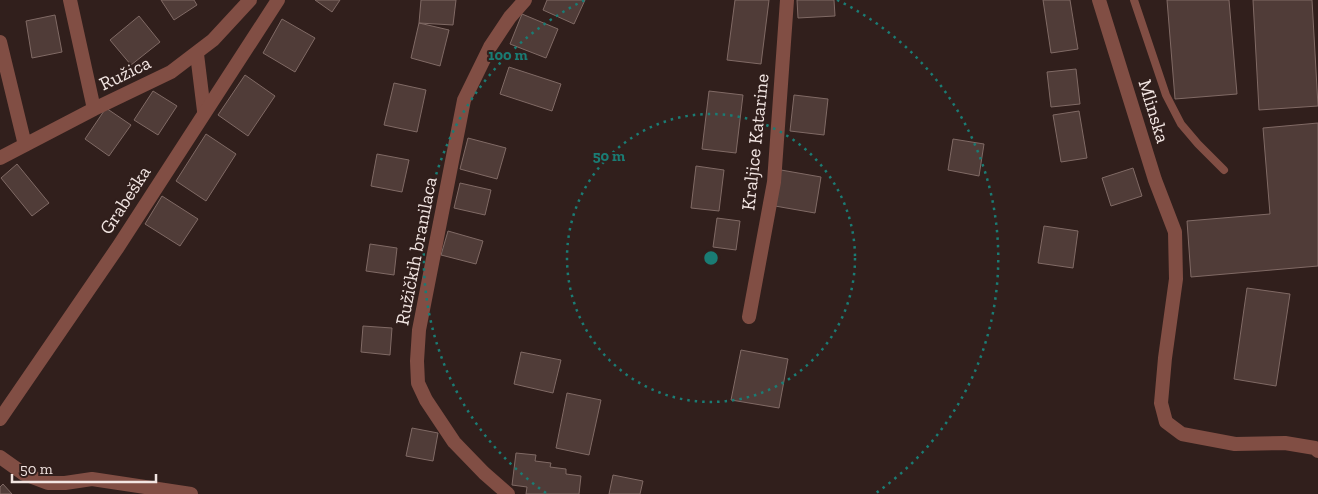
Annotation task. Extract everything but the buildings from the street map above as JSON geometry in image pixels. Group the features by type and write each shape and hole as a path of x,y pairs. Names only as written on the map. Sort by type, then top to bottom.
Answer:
{"street":[{"path":"70,0 94,109"},
{"name":"Ružica","path":"0,158 94,109 171,72 197,54 229,24 250,0"},
{"name":"Grabeška","path":"0,419 118,247 204,111 278,0"},
{"name":"Ružičkih branilaca","path":"508,494 484,473 454,442 418,383 417,361 419,330 464,100 490,47 510,17 525,0"},
{"name":"Kraljice Katarine","path":"749,317 774,182 786,0"},
{"name":"Mlinska","path":"1100,0 1156,180 1175,232 1176,279 1161,403 1166,422 1182,434 1235,444 1285,443 1315,448 1318,451"},
{"path":"0,42 25,145"},
{"path":"197,54 204,111"},
{"path":"0,456 24,474 48,483 65,483 92,479 191,494"}],"lane":[{"path":"1134,0 1166,95 1181,124 1224,170"}]}
